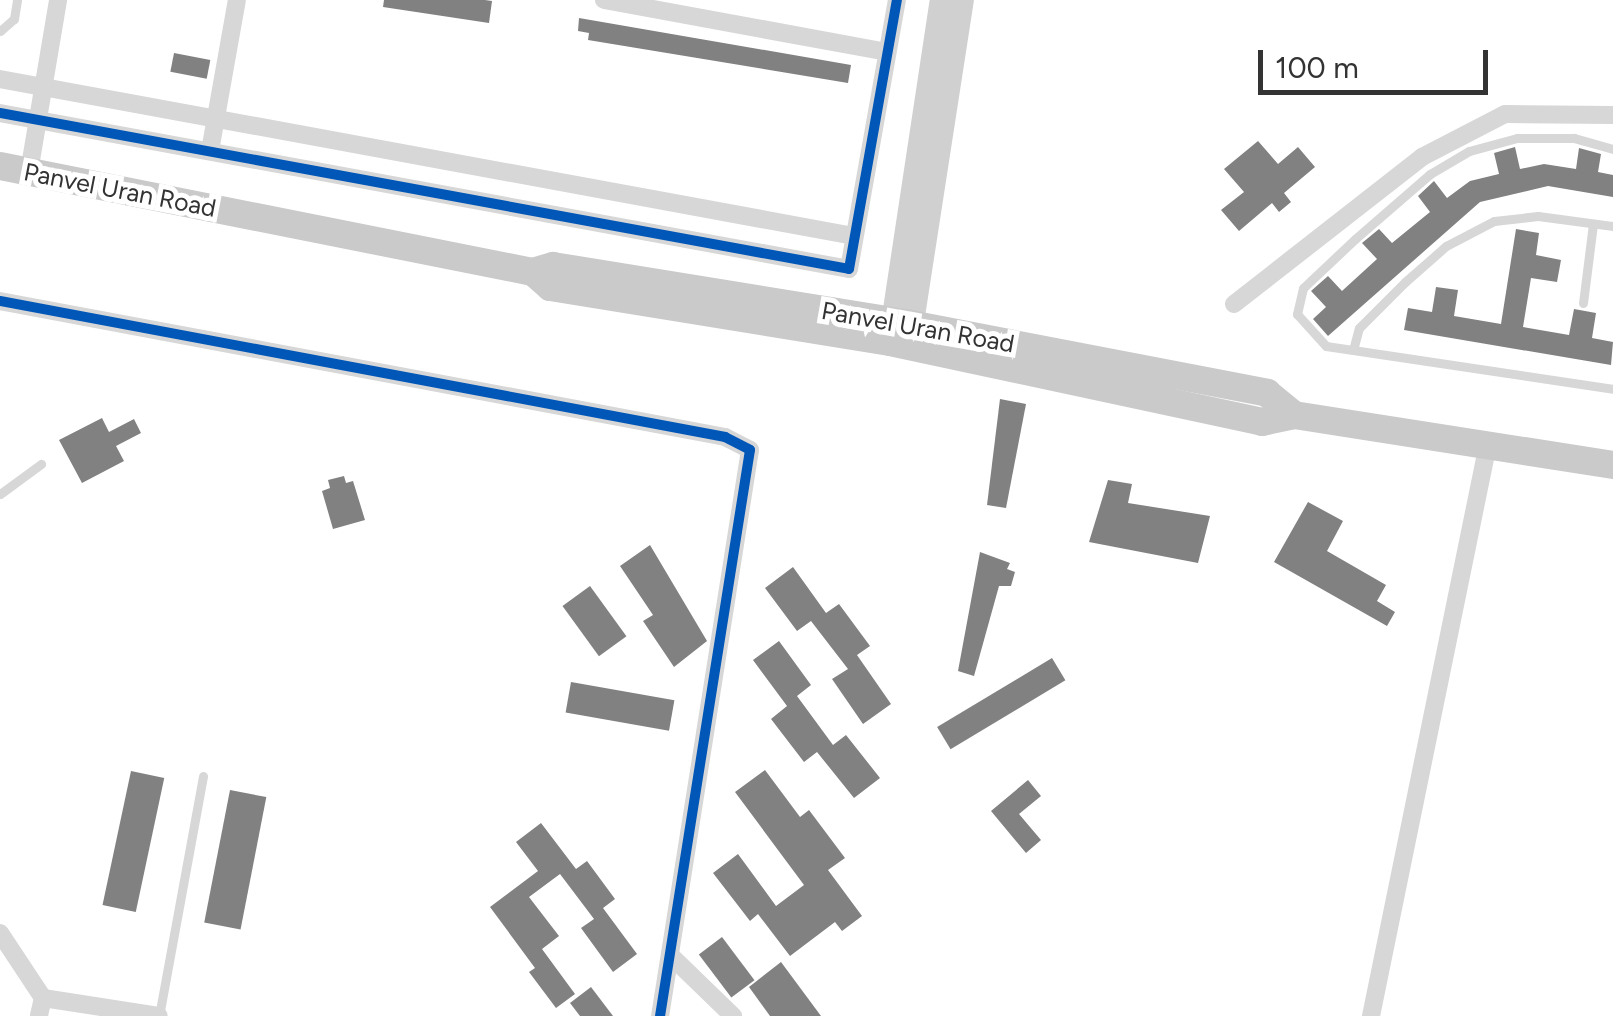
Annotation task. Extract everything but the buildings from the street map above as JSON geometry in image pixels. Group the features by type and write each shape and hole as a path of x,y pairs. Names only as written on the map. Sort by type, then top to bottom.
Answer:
{"main road":[{"path":"900,333 946,33 942,0"},
{"path":"946,33 961,0"},
{"name":"Panvel Uran Road","path":"0,166 533,272 550,287 900,333 1262,422 1294,416 1613,465"}],"street":[{"path":"30,172 58,0"},
{"path":"210,152 237,0"},
{"path":"604,0 887,52"},
{"path":"0,113 849,270 897,0"},
{"path":"0,78 854,236"},
{"path":"1234,304 1422,158 1504,114 1613,115"},
{"path":"0,301 725,437 750,450 660,1016"},
{"path":"1372,1016 1488,444"},
{"path":"0,933 41,1007 159,1016"},
{"path":"670,955 733,1016"}],"lane":[{"path":"0,31 14,18 17,0"},
{"path":"1613,149 1574,138 1517,138 1470,151 1430,174 1303,288 1298,314 1314,339 1352,350 1613,390"},
{"path":"1352,350 1359,328 1405,282 1446,246 1494,221 1538,216 1613,226"},
{"path":"1583,303 1593,224"},
{"path":"0,494 40,464"},
{"path":"159,1016 203,776"}],"cycle path":[{"path":"0,113 849,269 897,0"},
{"path":"0,301 725,437 750,450 660,1016"}]}
